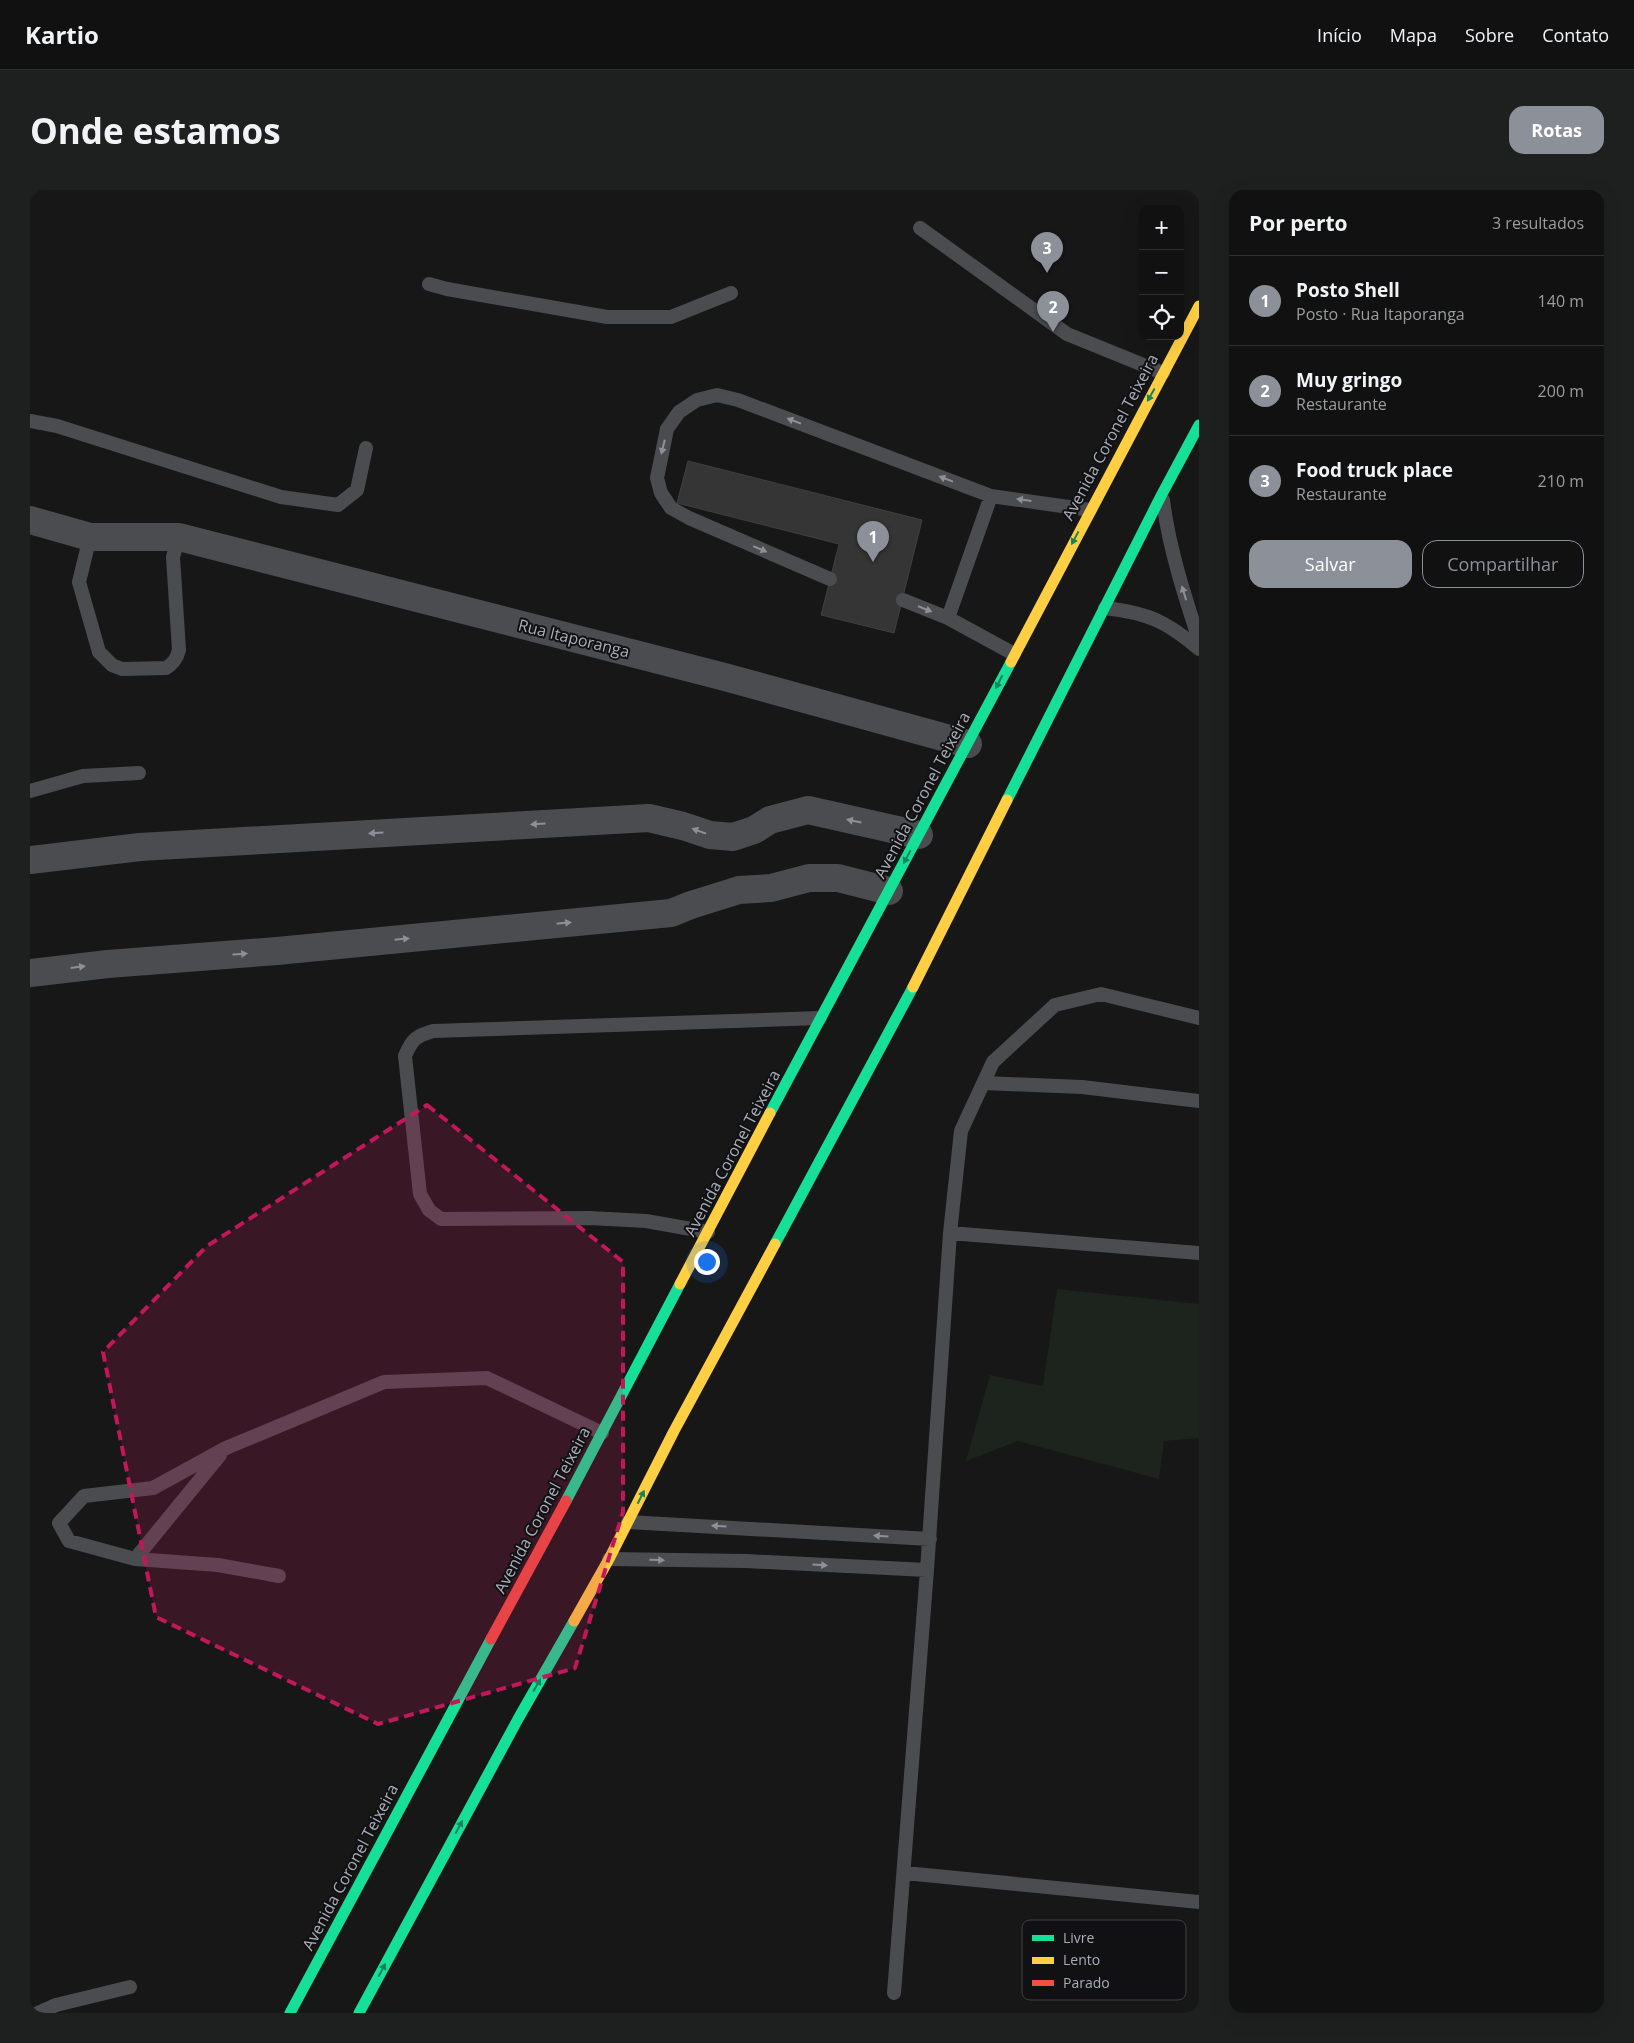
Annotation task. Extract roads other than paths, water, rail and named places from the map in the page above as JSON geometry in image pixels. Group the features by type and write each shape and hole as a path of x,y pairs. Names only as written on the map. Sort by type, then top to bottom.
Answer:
{"highway":[{"name":"Avenida Coronel Teixeira","path":"290,2013 602,1434 820,1018 968,744 1199,306"},
{"path":"359,2013 518,1719 609,1559 674,1431 894,1024 1162,494 1199,425"}],"street":[{"name":"Rua Itaporanga","path":"30,520 90,536 179,537 721,676 968,744"},
{"path":"30,860 140,847 649,818 710,835 733,837 754,830 770,820 808,810 919,835"},
{"path":"30,973 108,964 277,951 671,913 739,890 771,888 808,878 838,878 889,891"}],"lane":[{"path":"920,228 1067,334 1163,373"},
{"path":"429,284 447,289 607,317 671,317 731,293"},
{"path":"830,579 689,518 671,508 661,493 657,478 667,429 679,412 697,400 717,395 738,400 991,496 1090,510"},
{"path":"30,421 57,426 281,497 338,505 357,490 366,448"},
{"path":"1162,494 1166,528 1175,564 1199,640"},
{"path":"948,618 991,496"},
{"path":"90,536 79,582 99,652 112,665 122,668 166,668 177,657 179,650 174,557 179,537"},
{"path":"903,600 948,618 1014,654"},
{"path":"1105,608 1132,611 1157,618 1178,631 1199,649"},
{"path":"30,791 83,776 139,773"},
{"path":"894,1993 928,1570 950,1233 961,1131 993,1062 1056,1005 1101,994 1199,1018"},
{"path":"708,1232 646,1221 589,1218 441,1219 428,1210 420,1194 405,1056 410,1043 420,1035 433,1031 820,1018"},
{"path":"984,1083 1082,1087 1199,1101"},
{"path":"950,1233 1199,1253"},
{"path":"279,1576 218,1565 135,1559 69,1541 59,1523 84,1496 153,1488 226,1448 384,1382 487,1378 602,1434"},
{"path":"135,1559 226,1448"},
{"path":"628,1522 930,1539"},
{"path":"609,1559 746,1561 928,1570"},
{"path":"905,1873 1199,1902"},
{"path":"38,2013 56,2006 130,1987"}],"place":[{"name":"Food truck place","path":"1047,273"},
{"name":"Muy gringo","path":"1053,332"},
{"name":"Posto Shell","path":"873,562"}]}
